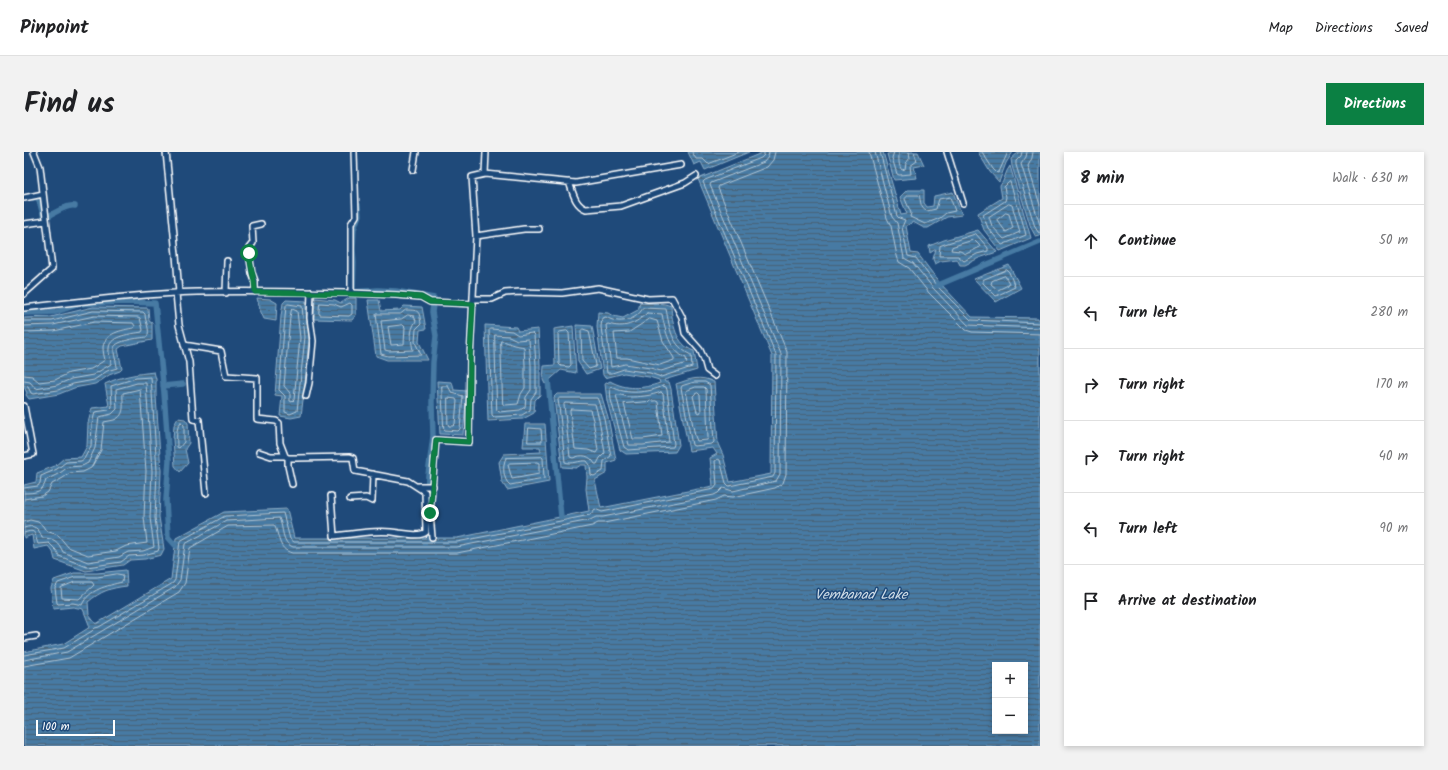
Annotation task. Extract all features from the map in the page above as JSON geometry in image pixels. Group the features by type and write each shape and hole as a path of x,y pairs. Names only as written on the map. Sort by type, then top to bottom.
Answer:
{"street":[{"path":"24,294 52,269 40,167 34,152"},
{"path":"166,152 176,255 179,325 189,362 193,419 199,420 206,493"},
{"path":"351,293 350,224 356,216 354,152"},
{"path":"413,170 416,152"},
{"path":"485,174 486,152"},
{"path":"947,152 963,203"},
{"path":"432,537 430,513 436,440 469,442 470,358 476,236 472,177 485,174 576,183 681,166"},
{"path":"569,182 577,203 586,209 621,206 684,183 696,176"},
{"path":"24,198 43,194"},
{"path":"24,224 46,218"},
{"path":"255,292 255,281 249,248 253,243 252,226 254,224 261,224"},
{"path":"476,236 524,229 539,229"},
{"path":"226,293 227,261"},
{"path":"24,308 101,299 177,293 351,293 421,297 434,302 492,299 505,293 562,293 598,288 613,290 648,300 672,298 682,317 685,333 700,350 707,370 715,376"},
{"path":"306,396 309,383 313,340 310,318 310,292"},
{"path":"184,345 221,351 226,376 257,378 257,420 276,421 279,423 280,443 287,457 292,484"},
{"path":"24,406 33,454 24,456"},
{"path":"259,452 271,456 355,460 355,471 408,481 425,492 426,532 424,534 377,532 334,536 331,496"},
{"path":"350,499 366,498 372,502 373,474"},
{"path":"417,486 432,486"},
{"path":"24,638 36,636"}],"water":[{"path":"688,152 749,152 705,170 701,162 694,165"},
{"name":"Vembanad Lake","path":"764,152 883,152 901,215 907,214 900,197 907,190 924,190 924,203 927,207 933,206 934,196 953,192 962,215 947,217 928,228 924,228 913,222 906,226 911,253 918,254 939,282 972,317 1038,318 1040,322 1040,746 24,746 24,652 63,644 90,627 83,609 73,607 53,609 51,588 54,580 74,573 97,573 126,570 127,586 106,591 97,595 88,602 89,615 96,624 171,579 176,538 224,512 287,509 294,538 457,538 589,511 586,489 586,465 581,465 576,468 562,467 554,397 557,394 601,394 608,417 616,460 607,463 607,473 595,480 601,508 713,486 710,458 717,454 713,448 689,451 676,384 695,378 714,382 718,444 723,455 730,482 771,474 772,356 698,179"},
{"path":"897,152 918,152 924,165 914,167 917,178 894,180 887,154"},
{"path":"978,152 1013,152 1006,163 999,182 990,172"},
{"path":"1019,152 1040,152 1040,236 1036,237 1031,228 1012,166 1011,159"},
{"path":"1010,166 1031,238 1000,251 984,230 978,213 1002,198 1000,186"},
{"path":"978,230 997,252 979,258 965,265 960,265 957,259 941,261 935,264 933,259 936,249 930,253 929,246"},
{"path":"1009,265 1021,288 996,302 974,279"},
{"path":"257,298 270,299 277,303 276,321 264,319"},
{"path":"315,298 335,300 341,303 349,298 356,298 356,315 352,320 314,319"},
{"path":"286,300 306,301 309,337 301,416 291,418 280,416 282,396 275,395 281,316 283,303"},
{"path":"368,300 379,300 381,311 400,310 404,306 422,307 426,329 420,330 419,342 428,360 387,360 376,356"},
{"path":"640,303 671,306 672,319 679,339 688,348 694,351 697,370 664,380 665,382 669,382 671,389 679,445 675,452 626,454 620,450 607,401 605,384 610,381 622,386 635,388 660,383 659,380 649,377 624,373 605,378 603,375 597,327 598,312 608,313 613,316 623,318 638,310"},
{"path":"93,307 148,308 149,321 152,323 152,340 122,346 118,349 122,369 95,384 74,388 59,394 29,399 26,395 27,393 24,387 24,318 51,317"},
{"path":"485,325 516,327 518,331 538,329 540,395 535,400 534,413 523,419 488,421"},
{"path":"576,325 592,326 600,369 586,374 578,362"},
{"path":"573,326 576,373 561,370 545,384 543,380 544,366 555,365 554,329"},
{"path":"154,372 156,379 161,471 159,517 164,549 161,555 145,559 130,560 123,565 86,571 55,560 53,552 48,546 34,549 32,535 24,538 24,485 36,482 37,473 55,466 64,458 81,457 87,446 88,423 92,408 109,406 105,384 123,377"},
{"path":"437,381 452,382 454,390 467,391 463,435 440,434"},
{"path":"178,418 185,419 188,423 189,443 185,449 188,463 180,472 175,466 173,440 174,425"},
{"path":"525,424 545,424 549,482 507,490 502,482 499,462 504,454 541,452 540,447 523,447"}],"waterway":[{"path":"33,198 38,197 44,218 63,208 75,206"},
{"path":"358,205 359,215 354,229 353,292 378,290 396,291 434,298 432,312 436,336 433,362 433,436 428,475 427,498"},
{"path":"936,286 1040,242"},
{"path":"24,313 56,312 80,304 127,302 155,303 169,460 166,500 168,537 175,545"},
{"path":"548,380 561,517"},
{"path":"163,386 183,384"},
{"path":"428,516 429,538"}],"route":[{"path":"249,253 252,273 255,281 255,292 396,295 421,297 430,302 473,304 470,358 469,442 436,440 430,513"}]}
